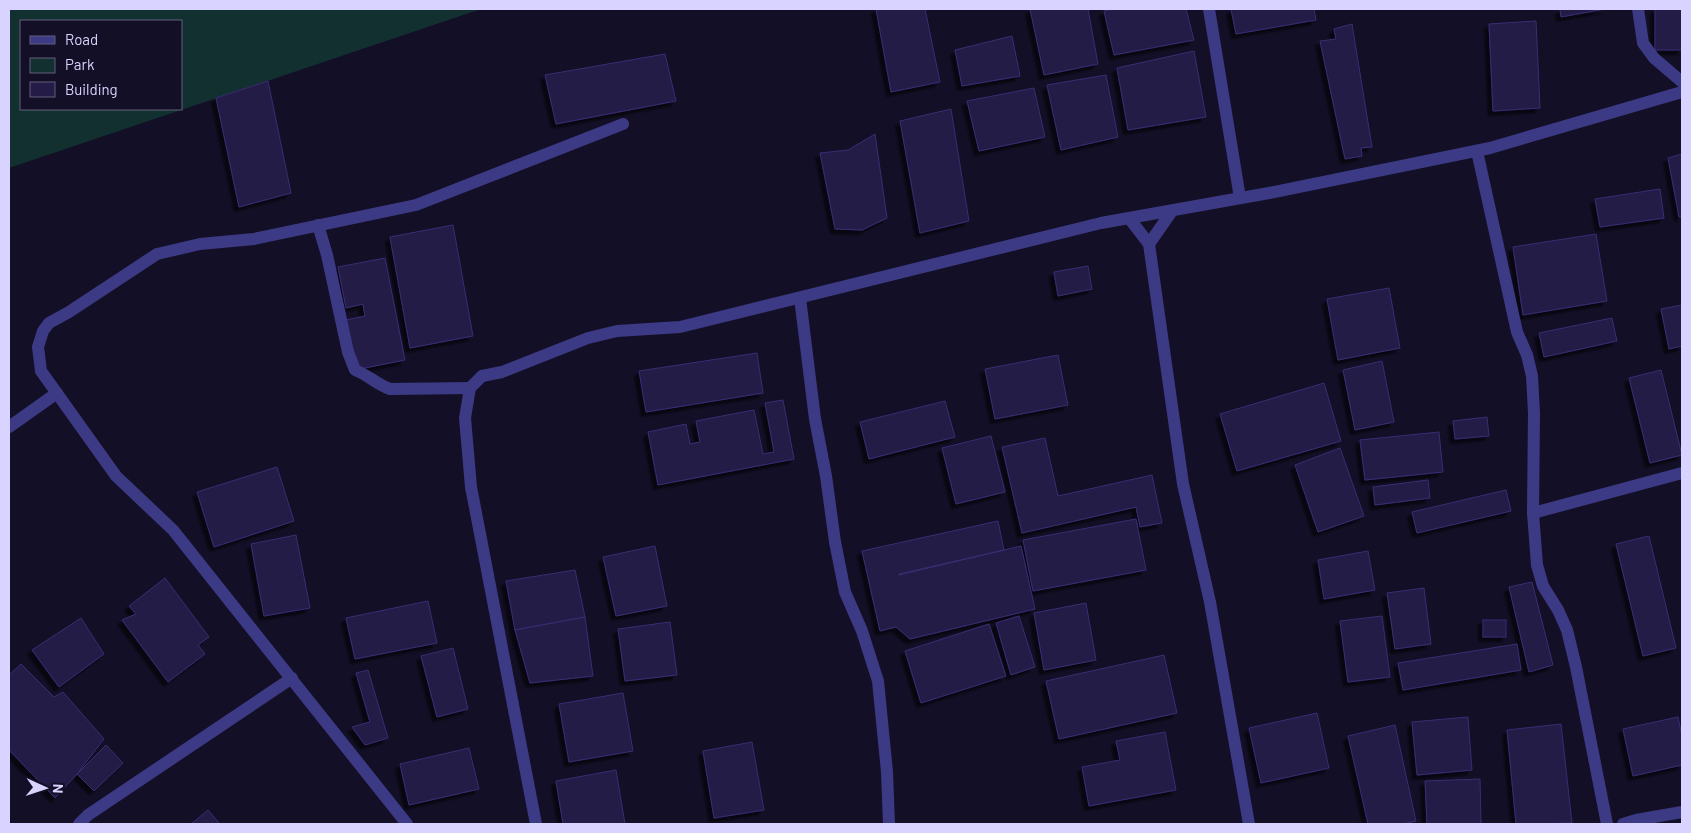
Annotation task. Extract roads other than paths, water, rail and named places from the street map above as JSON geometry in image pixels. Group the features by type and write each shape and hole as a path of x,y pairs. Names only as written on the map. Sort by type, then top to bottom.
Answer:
{"street":[{"path":"1209,9 1240,198"},
{"path":"1638,9 1643,43 1654,58 1682,82"},
{"path":"536,824 471,487 465,418 470,388 482,376 502,372 588,338 618,331 680,327 1128,218 1240,198 1476,151 1682,92"},
{"path":"407,824 174,530 116,476 41,371 38,347 48,323 69,312 156,254 200,244 254,239 416,205 623,124"},
{"path":"1476,151 1517,332 1527,355 1532,376 1534,413 1533,513 1537,565 1543,586 1558,610 1567,630 1607,824"},
{"path":"1149,244 1172,210"},
{"path":"1128,218 1149,244 1183,484 1210,602 1250,824"},
{"path":"318,225 327,255 348,352 356,370 390,389 470,388"},
{"path":"800,298 815,419 826,476 834,542 845,592 862,631 878,681 887,772 889,824"},
{"path":"9,427 57,393"},
{"path":"1533,513 1682,472"},
{"path":"79,824 88,816 292,678"},
{"path":"1623,824 1682,812"}]}
